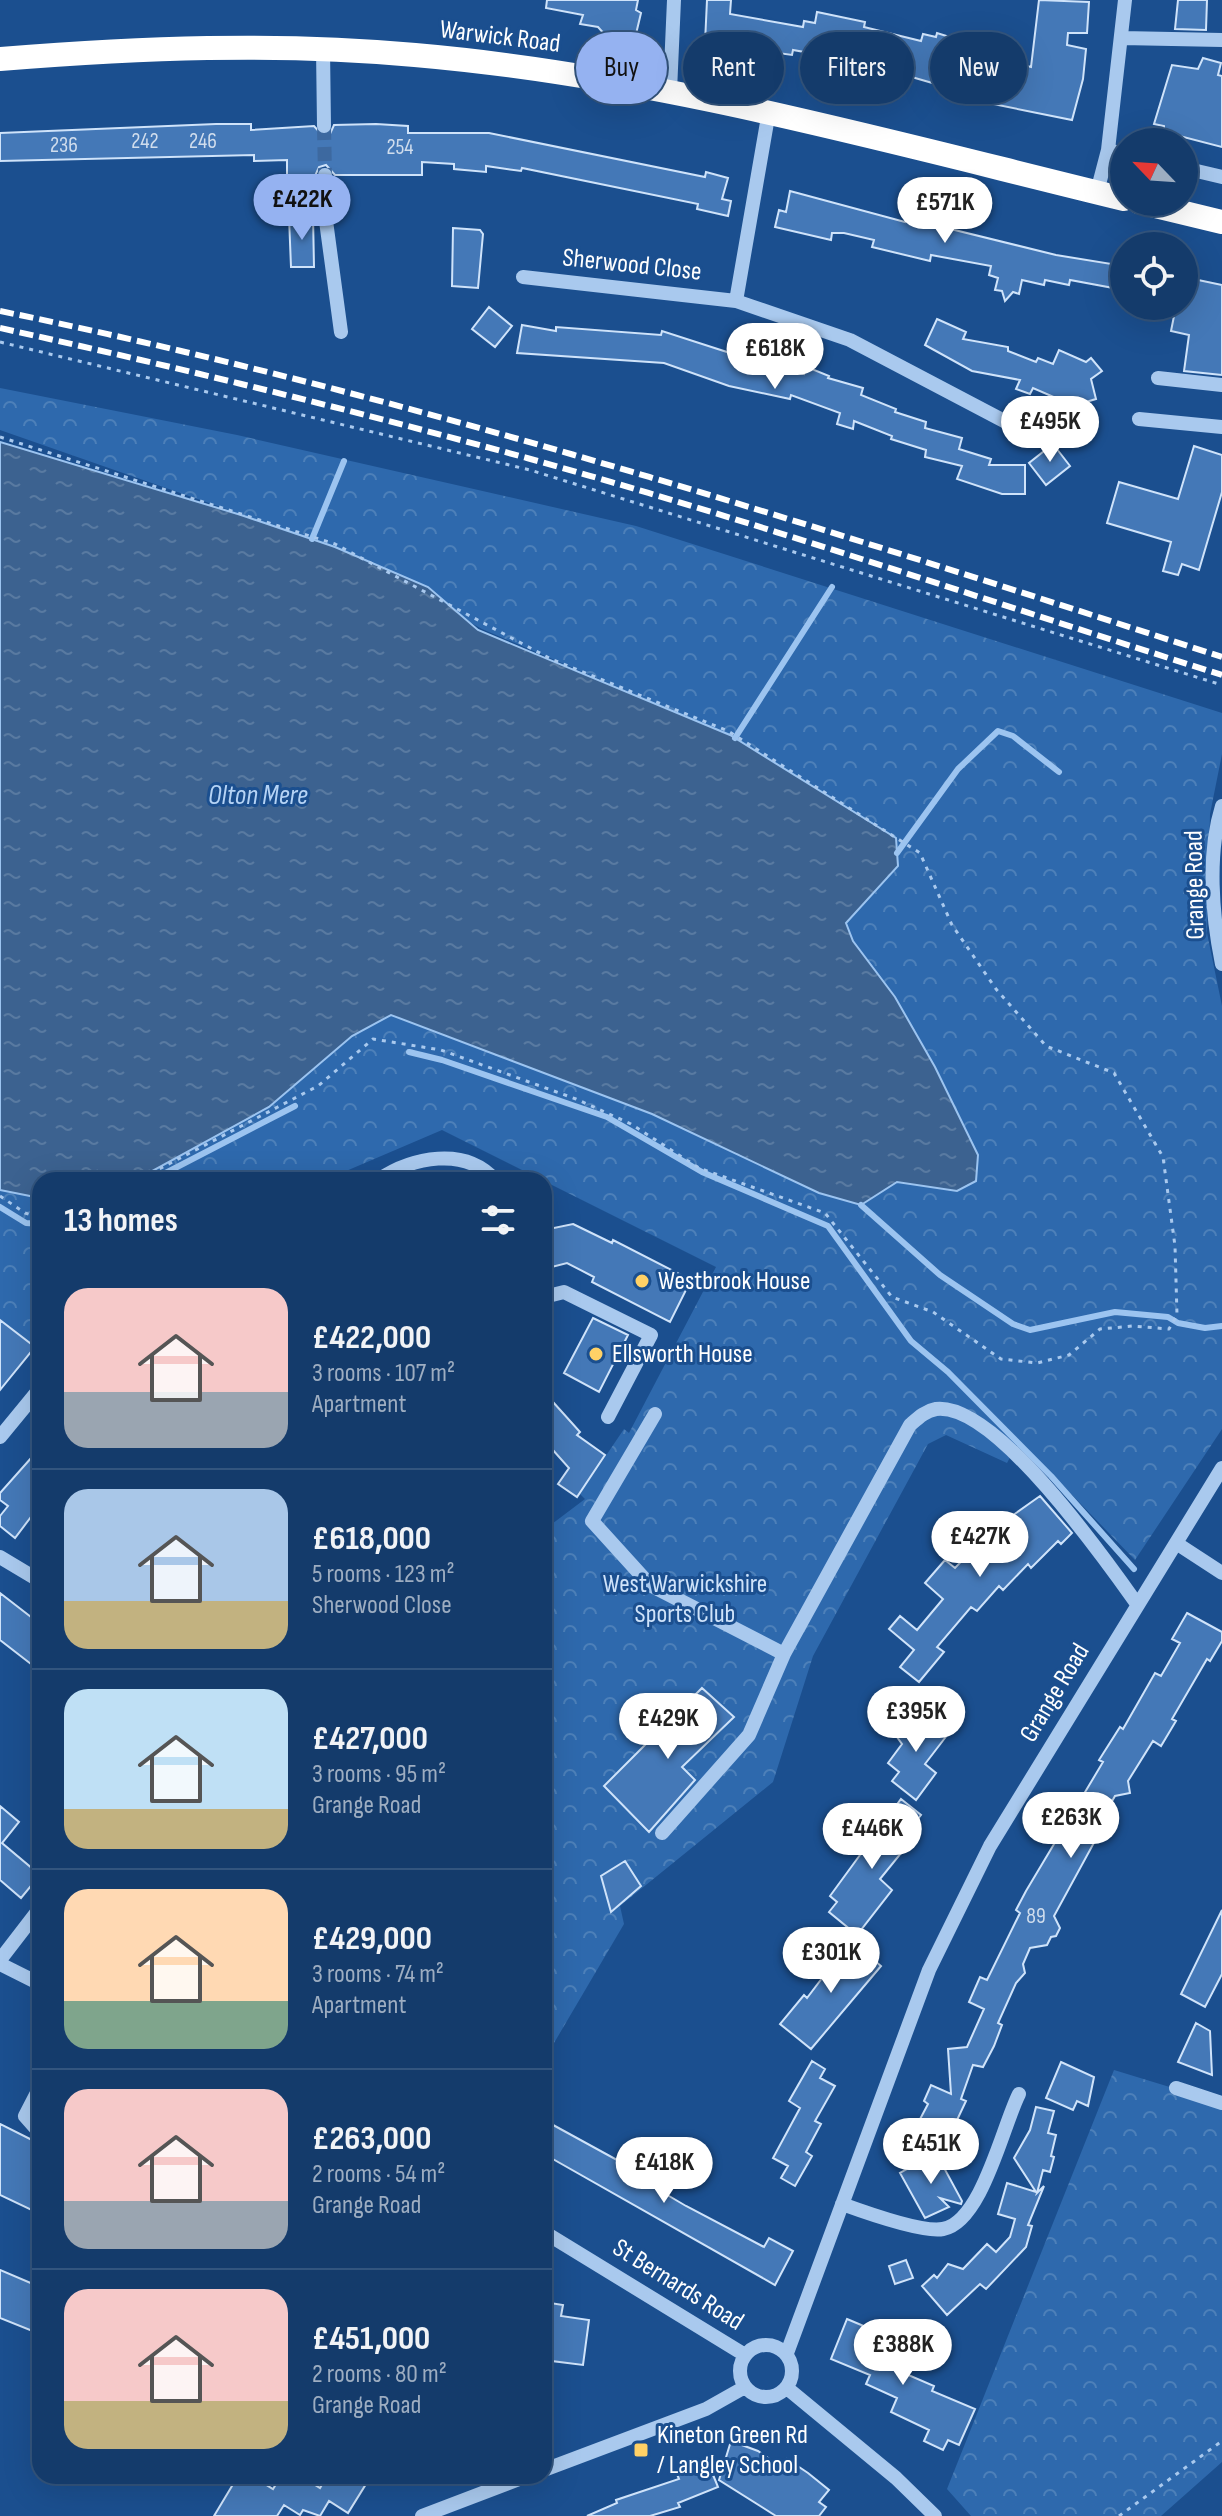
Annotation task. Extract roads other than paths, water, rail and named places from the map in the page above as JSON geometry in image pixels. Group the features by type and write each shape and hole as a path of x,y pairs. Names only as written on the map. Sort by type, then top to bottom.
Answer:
{"highway":[{"name":"Warwick Road","path":"0,59 141,48 323,49 446,58 670,91 769,111 1110,195"},
{"path":"1197,216 1222,222"}],"street":[{"path":"670,91 674,0"},
{"path":"1097,192 1108,150 1125,0"},
{"path":"1122,38 1222,40"},
{"path":"323,49 324,126"},
{"name":"Sherwood Close","path":"736,301 769,111"},
{"path":"1198,171 1222,177"},
{"path":"325,175 326,221 341,332"},
{"name":"Sherwood Close","path":"523,277 736,301 850,340 1006,422"},
{"path":"1158,378 1222,385"},
{"path":"1139,419 1222,427"},
{"name":"Grange Road","path":"1222,806 1216,825 1222,964"},
{"path":"390,1172 443,1158 467,1161 483,1172"},
{"path":"552,1295 564,1292 651,1335 608,1417"},
{"path":"0,1437 32,1398"},
{"path":"662,1833 749,1735 784,1654 910,1425 924,1413 938,1409 959,1413 986,1426 1080,1524 1137,1604"},
{"path":"655,1414 592,1521 650,1585 784,1654"},
{"name":"Grange Road","path":"787,2353 905,2031 956,1910 990,1846 1222,1468"},
{"path":"1176,1543 1222,1573"},
{"path":"0,1557 32,1576"},
{"path":"32,1919 0,1962 32,1980"},
{"path":"1176,2088 1222,2103"},
{"path":"842,2204 884,2219 943,2229 953,2224 981,2193 1019,2094"},
{"path":"32,2102 25,2116 32,2124"},
{"name":"St Bernards Road","path":"552,2237 745,2355"},
{"path":"767,2344 787,2353 792,2366 787,2388 771,2397 763,2397 745,2387 740,2372 745,2355 751,2348 767,2344"},
{"path":"552,2467 706,2409 745,2387"},
{"path":"787,2388 896,2478 935,2516"},
{"path":"422,2516 506,2484"}],"water":[{"name":"Olton Mere","path":"0,442 241,515 335,547 428,587 478,630 730,735 896,838 898,866 846,923 853,941 895,997 935,1067 978,1155 976,1181 957,1191 897,1182 861,1205 819,1193 652,1114 391,1015 352,1036 269,1107 151,1172 32,1172 32,1196 0,1190"}],"waterway":[{"path":"312,539 344,461"},
{"path":"735,738 832,587"},
{"path":"897,853 958,769 998,731 1013,736 1059,772"},
{"path":"409,1052 442,1060 607,1117 702,1172 828,1226 911,1341 948,1372 1051,1476 1134,1569"},
{"path":"167,1172 295,1106"},
{"path":"861,1205 940,1275 1013,1324 1030,1330 1115,1312 1168,1317 1178,1323 1205,1328 1222,1326"},
{"path":"0,1207 32,1223"}],"tunnel":[{"path":"324,126 325,175"}],"railway":[{"path":"0,311 309,383 616,467 1222,657"},
{"path":"0,328 264,390 527,458 789,536 1222,675"}],"place":[{"name":"Westbrook House","path":"642,1281"},
{"name":"Ellsworth House","path":"596,1354"},
{"name":"Kineton Green Rd / Langley School","path":"641,2450"}],"park label":[{"name":"West Warwickshire Sports Club","path":"685,1599"}]}
